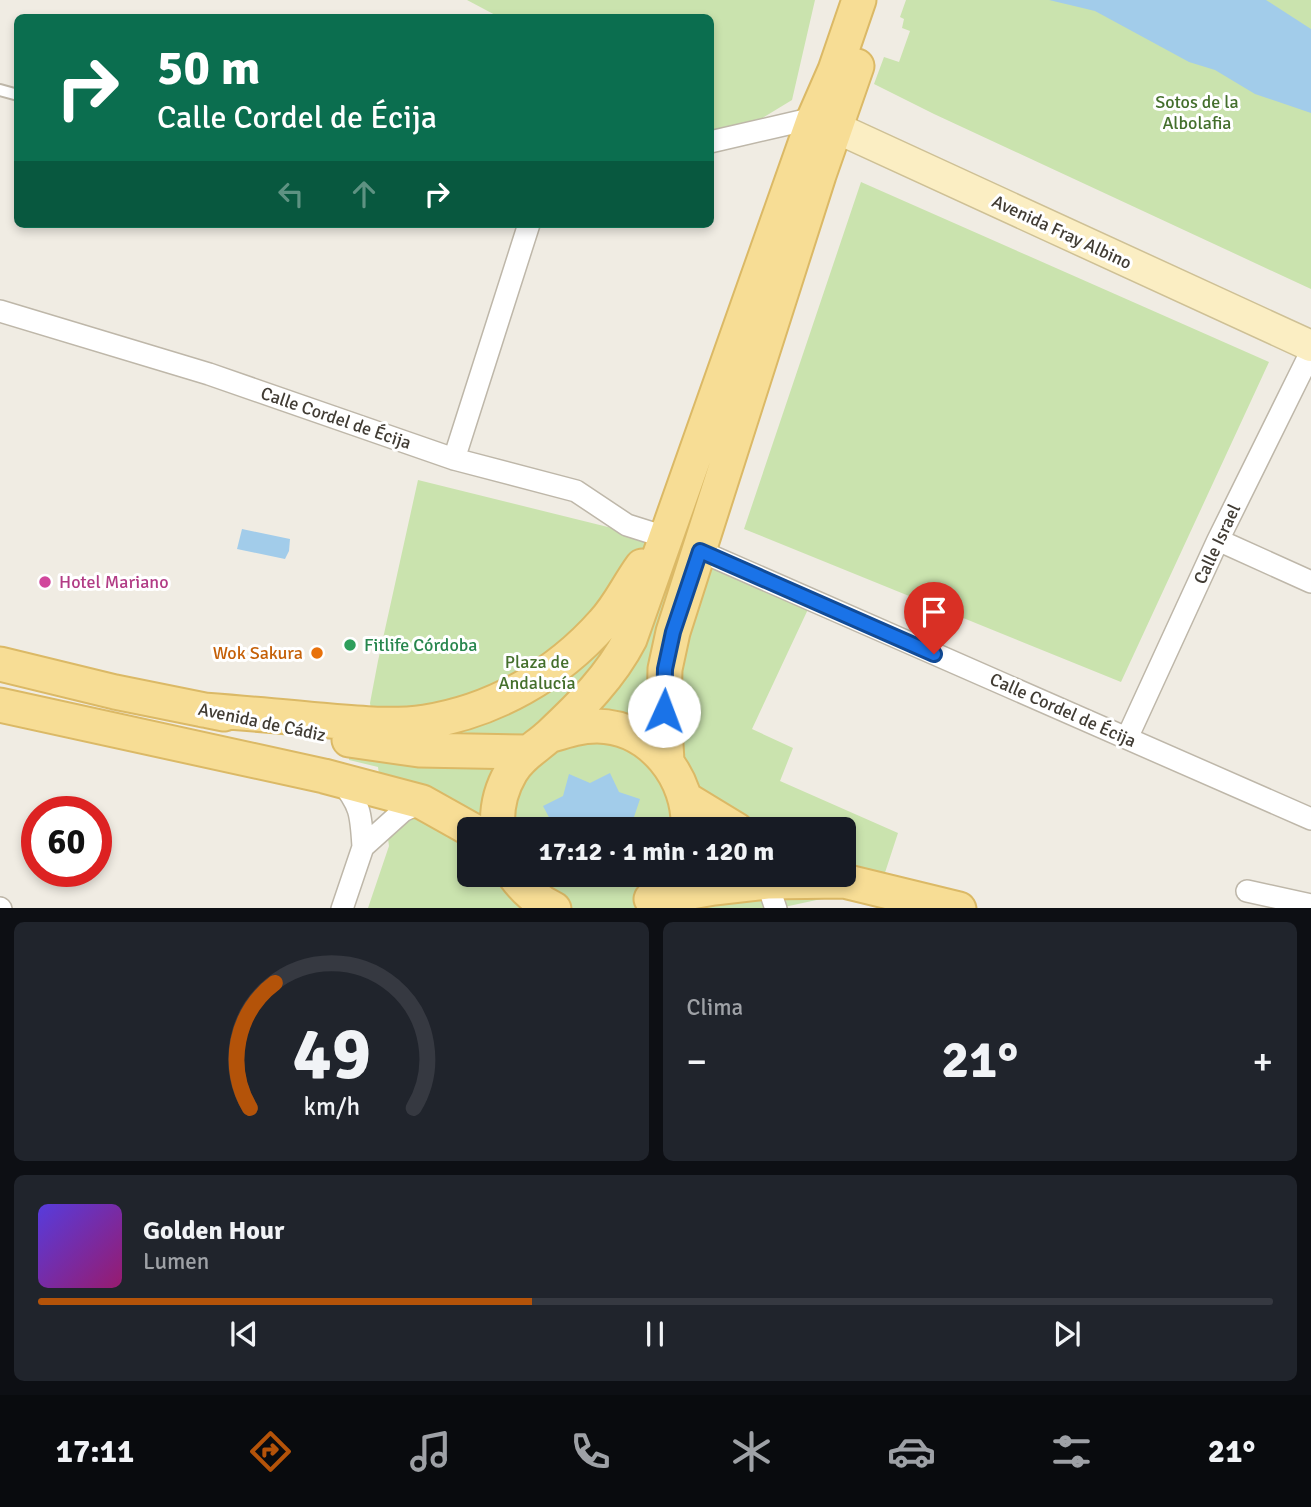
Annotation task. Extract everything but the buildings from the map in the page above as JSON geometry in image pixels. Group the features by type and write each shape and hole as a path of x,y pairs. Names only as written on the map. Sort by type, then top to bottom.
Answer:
{"main road":[{"path":"845,73 859,0"},
{"path":"498,817 501,795 511,772 605,679 631,639 665,537 845,73 879,0"},
{"path":"667,761 665,669 673,632 819,175 826,122"},
{"name":"Avenida Fray Albino","path":"826,122 1311,346"},
{"path":"203,709 384,724 423,722 488,705 518,691 577,649 603,623 665,537"},
{"name":"Avenida de Cádiz","path":"0,664 115,692 332,737 394,747 538,744"},
{"path":"0,705 340,780 422,802 457,822"},
{"path":"538,744 576,727 599,726 624,731 648,743 667,761 678,779 687,814"},
{"path":"856,882 959,908"},
{"path":"652,894 714,888 771,895 803,887"},
{"path":"519,890 554,908"}],"street":[{"path":"714,141 826,122"},
{"path":"454,459 528,228"},
{"name":"Calle Cordel de Écija","path":"0,311 209,374 454,459 576,491 627,525 665,537"},
{"name":"Calle Israel","path":"1127,738 1218,540 1311,352"},
{"path":"1218,540 1311,582"},
{"name":"Calle Cordel de Écija","path":"700,551 1311,819"},
{"path":"340,780 353,796 362,814 363,846 342,908"},
{"path":"363,846 403,811 422,802"},
{"path":"1247,891 1311,905"}],"green space":[{"path":"467,0 815,0 792,100 725,141 714,135 714,14 493,14"},
{"name":"Sotos de la Albolafia","path":"906,0 1311,0 1311,289 874,84 884,57 899,62 910,31 902,28 904,19 900,17"},
{"path":"861,182 1269,362 1121,682 744,529"},
{"name":"Plaza de Andalucía","path":"418,480 620,530 810,605 752,729 793,748 780,781 898,833 876,900 835,896 780,908 368,908 389,846 378,767 349,760 349,756 374,730 370,703"}],"water":[{"path":"1049,0 1266,0 1311,29 1311,113 1255,94 1215,70 1189,62 1095,11"},
{"path":"242,529 290,539 285,559 237,549"},
{"path":"610,773 619,792 640,799 634,817 549,817 543,806 563,796 569,774 590,783"}],"place":[{"name":"Hotel Mariano","path":"45,582"},
{"name":"Fitlife Córdoba","path":"350,645"},
{"name":"Wok Sakura","path":"317,653"}],"route":[{"path":"664,711 665,669 673,632 700,551 934,654"}]}
